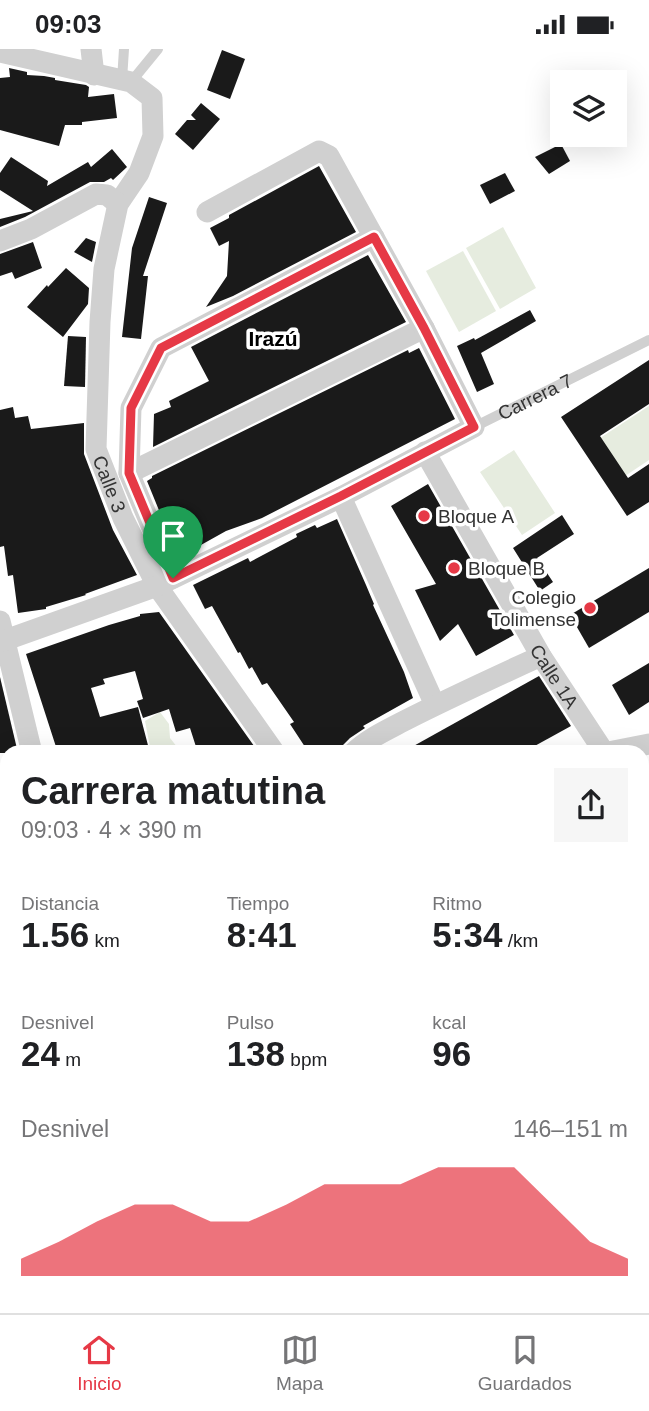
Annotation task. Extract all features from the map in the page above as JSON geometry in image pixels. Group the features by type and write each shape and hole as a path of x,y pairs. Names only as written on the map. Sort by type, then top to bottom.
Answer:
{"street":[{"path":"91,49 94,75"},
{"path":"0,52 126,81"},
{"name":"Calle 3","path":"126,81 152,98 153,136 139,173 118,204 104,269 96,449 123,519 270,745"},
{"path":"207,212 319,151 329,156 424,328 474,427"},
{"path":"0,241 31,229 96,194 107,195 118,204"},
{"name":"Calle 3","path":"165,582 129,473 131,408 161,348 374,237"},
{"path":"129,473 424,328"},
{"name":"Carrera 7","path":"1,635 165,582 474,427"},
{"name":"Calle 1A","path":"425,452 541,656 598,745"},
{"path":"341,496 435,705"},
{"path":"1,635 30,745"},
{"path":"362,745 435,705 541,656"}],"lane":[{"path":"124,49 126,81"},
{"path":"126,81 158,49"},
{"name":"Carrera 7","path":"474,427 649,340"}],"shaded area":[{"path":"503,227 536,288 500,309 466,248"},
{"path":"463,251 496,311 459,332 426,271"},
{"path":"649,406 649,460 619,480 594,442"},
{"path":"514,450 555,513 522,535 480,472"},
{"path":"160,712 169,724 170,738 176,745 150,745 145,721"}],"building":[{"path":"222,50 245,59 230,99 207,90"},
{"path":"9,68 27,72 27,75 86,85 89,87 88,97 114,94 117,118 82,122 82,125 65,125 59,146 0,130 0,78 10,77"},
{"path":"201,103 220,119 193,150 175,134 187,120 196,120 191,115"},
{"path":"555,147 563,147 570,161 549,174 535,157"},
{"path":"112,149 127,167 113,180 111,178 104,182 90,182 25,217 0,227 0,219 33,211 0,190 0,173 11,157 48,181 47,186 88,162 91,167"},
{"path":"319,166 356,232 233,296 206,307 227,276 229,241 219,246 210,228"},
{"path":"505,173 515,191 490,204 480,185"},
{"path":"149,197 167,203 143,276 148,276 141,339 122,337 132,248"},
{"path":"86,238 96,242 92,262 74,252"},
{"path":"33,242 42,268 15,279 12,272 0,276 0,254"},
{"path":"368,255 406,322 153,447 154,414 171,407 169,401 209,381 191,347"},
{"path":"66,268 89,288 88,304 63,337 27,307"},
{"path":"530,310 536,321 481,353 494,384 477,392 457,346 474,338 475,340"},
{"path":"68,336 86,337 85,387 64,386"},
{"path":"419,348 455,419 262,518 226,531 183,555 165,525 147,481 152,476 408,350 409,353"},
{"path":"649,360 649,404 600,436 628,478 649,464 649,502 627,516 561,417"},
{"path":"13,407 15,418 28,416 31,429 84,423 84,454 113,530 137,575 46,609 18,613 13,575 8,576 4,546 0,547 0,410"},
{"path":"428,484 514,635 476,656 458,624 440,641 415,590 436,584 391,506"},
{"path":"562,515 574,534 537,558 553,582 540,591 513,548"},
{"path":"337,519 413,698 363,726 365,728 343,745 304,745 290,724 294,722 267,683 262,685 252,667 249,669 212,606 205,609 193,585 248,558 250,562 315,525 317,528"},
{"path":"649,568 649,612 589,648 570,615"},
{"path":"159,612 253,745 195,745 190,728 176,732 169,709 143,718 137,701 143,699 135,671 103,679 105,684 91,688 100,717 138,707 148,745 55,745 26,654 140,614"},
{"path":"649,663 649,702 629,715 612,685"},
{"path":"539,676 571,726 537,745 415,745"},
{"path":"0,677 16,745 0,745"}],"place":[{"name":"Bloque A","path":"424,516"},
{"name":"Bloque B","path":"454,568"},
{"name":"Colegio Tolimense","path":"590,608"}],"district":[{"name":"Irazú","path":"273,339"}],"route":[{"path":"374,237 474,427 173,578 129,473 131,408 161,348 374,237"}]}
